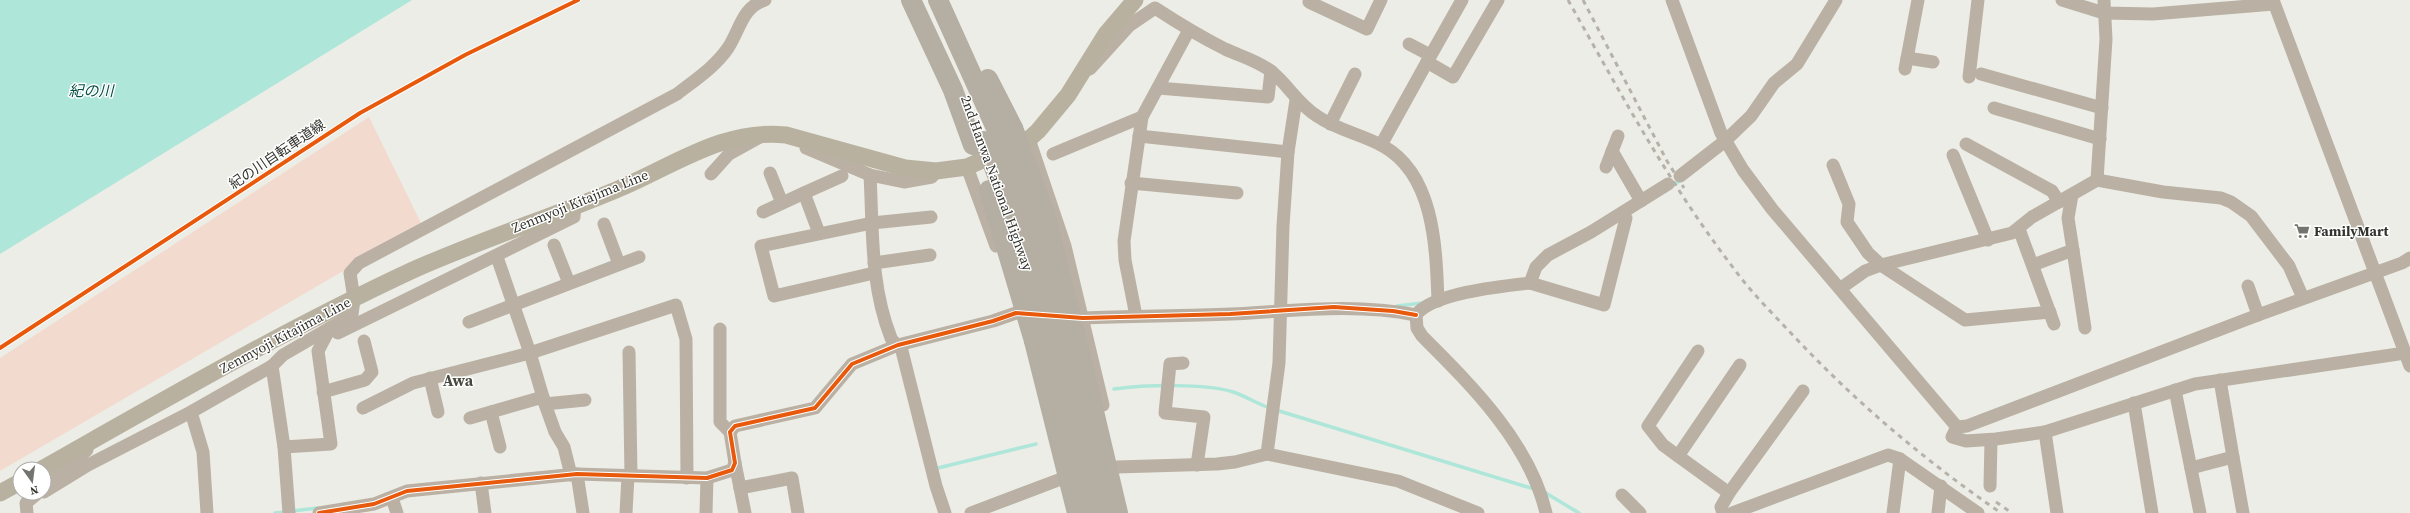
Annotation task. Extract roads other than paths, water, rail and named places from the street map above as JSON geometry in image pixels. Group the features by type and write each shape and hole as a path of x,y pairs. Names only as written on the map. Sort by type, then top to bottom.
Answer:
{"highway":[{"path":"911,0 969,84"},
{"name":"2nd Hanwa National Highway","path":"921,0 943,41 969,84"},
{"name":"2nd Hanwa National Highway","path":"938,0 969,84 1027,216 1054,302 1104,513"},
{"path":"941,0 969,84 992,137 1044,211 1079,325 1118,513"},
{"path":"992,137 988,187 1034,341 1077,513"},
{"name":"2nd Hanwa National Highway","path":"992,137 1014,220 1040,305 1089,513"}],"main road":[{"name":"Zenmyoji Kitajima Line","path":"52,463 300,326 354,299 415,270 505,231 619,189 695,152 723,142 769,133 786,135 905,168 936,171 967,167 1029,139 1054,114 1082,75 1106,34 1135,0"},
{"path":"0,493 12,486"}],"street":[{"path":"52,487 88,465 191,412 272,366 283,355 352,315 354,299 350,273 359,263 677,94 700,77 728,48 747,10 755,3 765,0"},
{"path":"1310,0 1309,2 1367,29 1381,0"},
{"path":"1381,146 1462,0"},
{"path":"1409,44 1453,77 1498,0"},
{"path":"1672,0 1727,145 1772,209 1841,288 1957,427"},
{"path":"1680,176 1727,145 1751,116 1774,83 1797,64 1836,0"},
{"path":"1918,0 1906,64 1933,62"},
{"path":"1978,0 1975,75 2102,108"},
{"path":"2062,0 2104,13 2160,14 2274,2 2410,366"},
{"path":"2097,180 2106,39 2104,0"},
{"path":"1082,75 1096,63 1130,25 1160,4 1189,30 1271,71 1296,100 1330,124 1381,146 1397,156 1410,170 1428,209 1434,234 1438,299"},
{"path":"1135,312 1125,260 1124,241 1131,183 1142,117 1189,30"},
{"path":"1158,88 1268,97 1271,71"},
{"path":"1330,124 1355,74"},
{"path":"1267,454 1279,363 1279,307 1288,152 1296,100"},
{"path":"1994,108 2100,139"},
{"path":"1053,154 1142,117"},
{"path":"711,174 728,154 769,133"},
{"path":"786,135 796,144 870,175 904,182 932,177 936,171"},
{"path":"1139,136 1288,152"},
{"path":"1606,167 1618,136"},
{"path":"1029,139 1065,246 1079,325 1117,467 1124,513"},
{"path":"1966,144 2052,191 2059,202"},
{"path":"1612,150 1641,201"},
{"path":"1953,155 1988,240"},
{"path":"1833,165 1848,204 1847,222 1868,253 1881,265 1965,320 2052,318 2019,228"},
{"path":"967,167 1001,261 1070,513"},
{"path":"770,173 782,203"},
{"path":"870,175 874,268 880,306 892,340 901,348 936,486 945,513"},
{"path":"763,212 842,176"},
{"path":"1841,288 1865,271 1881,265 2012,234 2032,217 2097,180 2163,192 2221,198 2231,202 2251,216 2289,266 2303,298"},
{"path":"1131,183 1237,193"},
{"path":"1530,283 1536,267 1548,255 1624,215 1641,201 1668,184"},
{"path":"804,193 819,233"},
{"path":"2072,194 2068,218 2085,328"},
{"path":"330,328 338,334 497,257 574,217 575,206"},
{"path":"1546,513 1540,492 1528,464 1492,412 1422,336 1417,328 1416,315 1422,307 1438,299 1498,286 1530,283 1604,305 1624,215"},
{"path":"930,255 874,268 774,296 761,246 872,222 931,217"},
{"path":"604,224 619,264"},
{"path":"554,245 569,283"},
{"path":"2033,265 2073,250"},
{"path":"497,257 530,353 544,401 555,432 564,447 583,513"},
{"path":"469,322 639,257"},
{"path":"1957,427 1967,426 2303,298 2402,263 2410,258"},
{"path":"2248,286 2258,315"},
{"path":"363,408 413,383 530,353 676,305 686,339 687,474"},
{"path":"727,430 735,426 818,404 852,364 1016,313 1079,325 1135,312 1279,307 1334,307 1393,311 1416,315"},
{"path":"284,448 331,444 318,351 330,328"},
{"path":"720,329 720,422 727,430 745,513"},
{"path":"323,392 365,380 372,372 364,341"},
{"path":"1698,351 1648,426 1663,445 1729,493"},
{"path":"626,513 630,474 629,352"},
{"path":"1957,427 1952,437 1966,441 1991,440 2045,432 2195,384 2405,353"},
{"path":"1183,363 1170,364 1165,413 1204,417 1197,465"},
{"path":"1678,456 1740,365"},
{"path":"272,366 284,448 288,511"},
{"path":"430,378 438,412"},
{"path":"2220,380 2243,513"},
{"path":"2175,390 2200,513"},
{"path":"1723,513 1721,507 1729,493 1803,391"},
{"path":"470,418 544,401 585,400"},
{"path":"2134,403 2152,513"},
{"path":"191,412 203,452 207,513"},
{"path":"491,412 500,447"},
{"path":"2045,432 2057,513"},
{"path":"52,480 105,434"},
{"path":"1990,486 1991,440"},
{"path":"1117,467 1197,465 1235,462 1267,454 1398,480 1478,513"},
{"path":"1732,513 1888,455 1900,459 1978,513"},
{"path":"2191,468 2233,457"},
{"path":"1893,513 1900,459"},
{"path":"318,513 343,510 392,498 408,490 571,472 687,474 707,478 732,470 735,463"},
{"path":"706,513 707,478"},
{"path":"740,488 792,478 798,513"},
{"path":"970,513 1061,479"},
{"path":"481,483 484,513"},
{"path":"1938,513 1941,486"},
{"path":"1622,495 1640,513"},
{"path":"392,498 397,513"}],"water":[{"name":"紀の川","path":"0,0 412,0 0,254"}],"waterway":[{"path":"1671,187 1682,179"},
{"path":"1397,306 1422,303"},
{"path":"1114,389 1157,386 1207,387 1233,392 1270,408"},
{"path":"1276,410 1534,489"},
{"path":"938,468 1036,444"},
{"path":"1544,492 1579,513"},
{"path":"292,511 318,508"},
{"path":"275,513 286,512"}],"railway":[{"path":"1568,0 1667,172 1711,238 1748,286 1813,356 1864,405 1944,472 2001,513"},
{"path":"1583,0 1667,161 1684,188"},
{"path":"1996,502 2012,513"}],"place":[{"name":"FamilyMart","path":"2302,231"}],"district":[{"name":"Awa","path":"458,380"}]}
